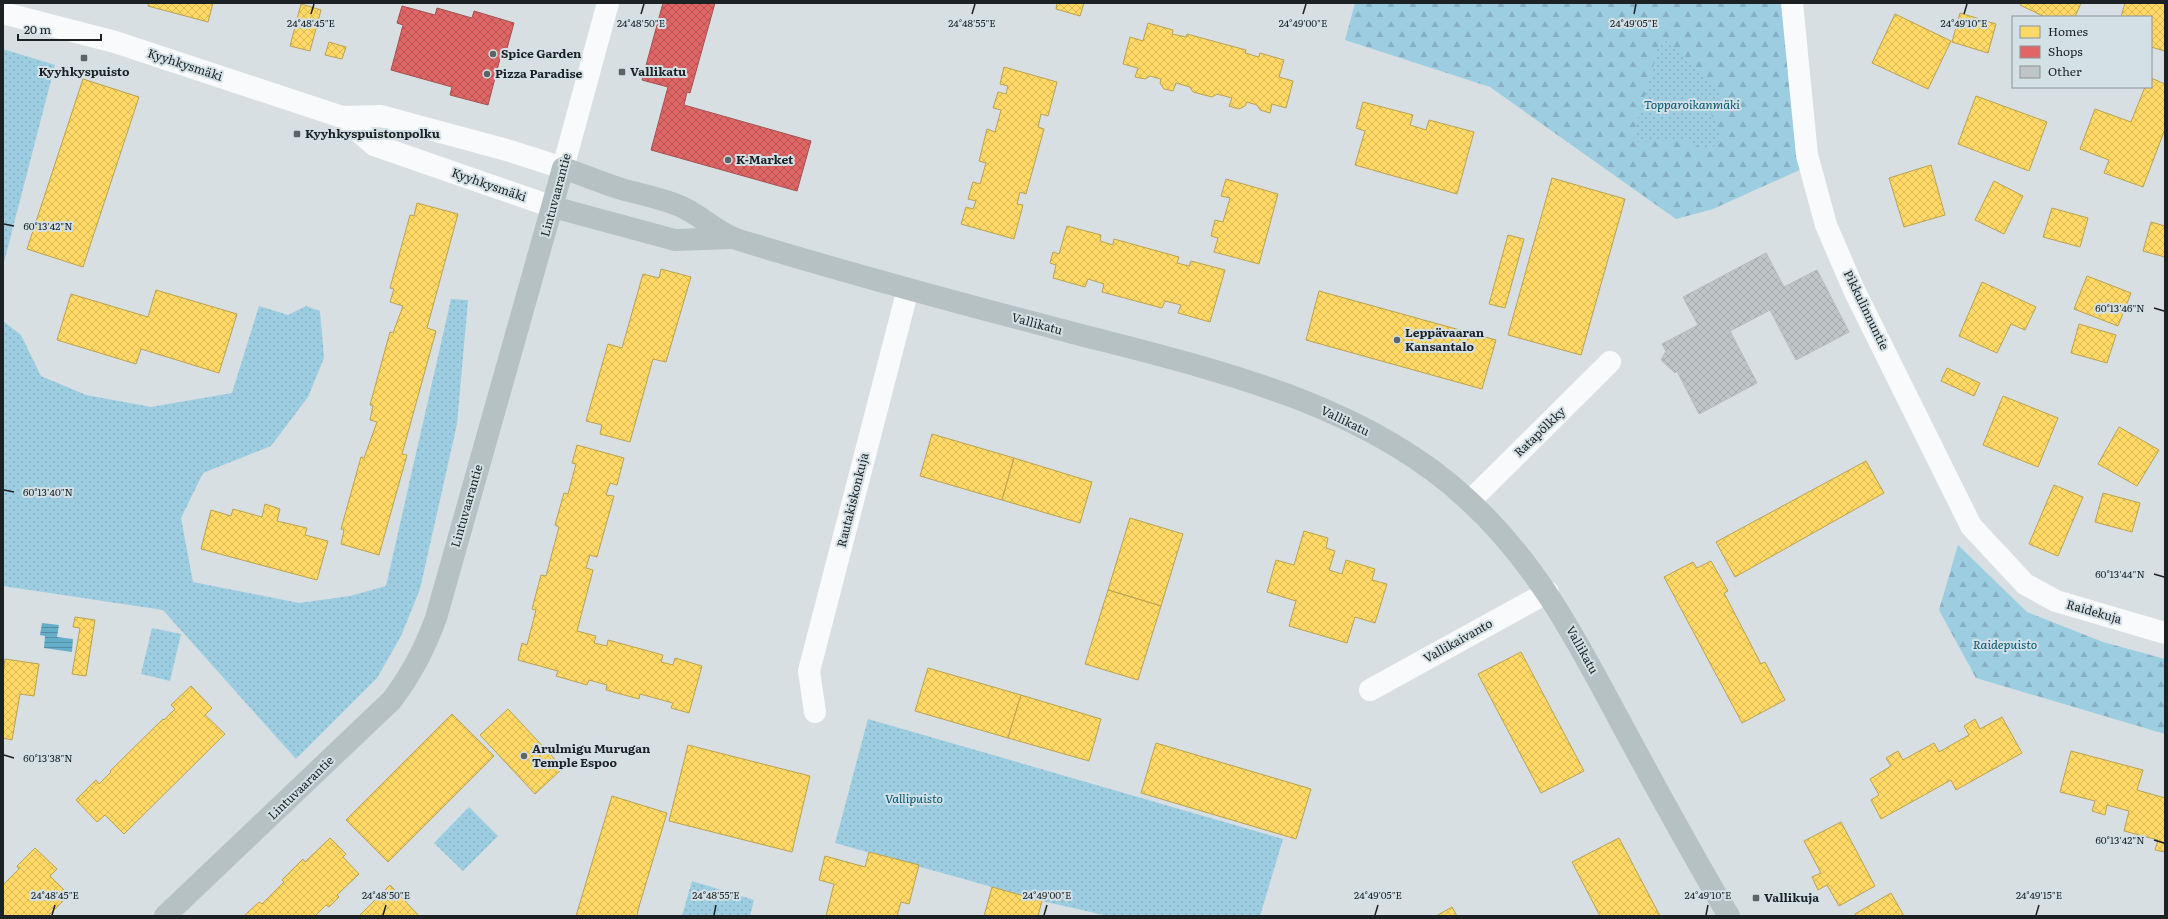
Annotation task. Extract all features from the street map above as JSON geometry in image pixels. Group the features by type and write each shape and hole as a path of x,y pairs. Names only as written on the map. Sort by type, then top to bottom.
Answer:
{"main road":[{"name":"Lintuvaarantie","path":"165,916 392,700 421,656 436,618 508,358 553,207 563,168"},
{"name":"Vallikatu","path":"563,168 620,188 683,207 733,238 908,289 1224,374 1280,392 1324,409 1405,452 1443,478 1470,501 1506,540 1548,592 1569,626 1659,793 1729,916"},
{"name":"Vallikatu","path":"553,207 675,240 733,238"}],"street":[{"name":"Lintuvaarantie","path":"563,168 608,3"},
{"name":"Pikkulinnuntie","path":"1792,3 1808,155 1826,226 1854,290 1971,526 2025,584"},
{"name":"Kyyhkysmäki","path":"3,13 115,42 342,117 381,116 510,150 563,168"},
{"name":"Kyyhkysmäki","path":"342,117 374,145 553,207"},
{"name":"Rautakiskonkuja","path":"815,712 809,671 908,289"},
{"name":"Ratapölkky","path":"1470,501 1610,362"},
{"name":"Raidekuja","path":"2025,584 2056,601 2165,633"},
{"name":"Vallikaivanto","path":"1370,690 1548,592"}],"green space":[{"name":"Topparoikanmäki","path":"1355,3 1781,3 1804,168 1713,209 1676,219 1490,87 1345,40"},
{"path":"1659,40 1668,42 1720,90 1721,102 1712,104 1711,108 1712,117 1721,129 1720,139 1714,147 1703,148 1683,140 1638,142 1633,136 1656,57"},
{"path":"3,49 55,65 3,266"},
{"path":"451,299 468,300 457,424 420,589 401,636 377,678 296,759 163,610 3,586 3,321 21,335 41,376 86,395 151,407 232,393 259,306 288,315 306,306 320,311 324,358 308,397 271,446 203,473 181,518 193,582 299,603 350,596 386,586"},
{"name":"Raidepuisto","path":"1958,545 2027,612 2103,642 2165,659 2165,734 1976,678 1939,610"},
{"path":"152,628 181,634 170,681 141,674"},
{"name":"Vallipuisto","path":"868,719 1283,839 1260,916 1108,916 1042,901 835,843"},
{"path":"469,807 498,836 463,871 434,843"},
{"path":"692,881 754,900 750,916 682,916"}],"shaded area":[{"path":"42,623 59,625 57,637 73,639 72,652 44,648 45,636 40,635"}],"building: Homes":[{"path":"149,3 213,3 208,22 148,6"},
{"path":"1057,3 1084,3 1080,16 1056,9"},
{"path":"2021,3 2081,3 2075,16 2043,16 2020,5"},
{"path":"2125,3 2165,3 2165,51 2152,47 2152,16 2121,16"},
{"path":"301,4 321,10 310,51 290,46"},
{"path":"1960,13 1996,24 1988,53 1952,42"},
{"path":"1895,14 1951,41 1928,89 1872,63"},
{"path":"1148,23 1173,30 1172,34 1186,37 1187,34 1246,50 1245,53 1259,57 1260,53 1284,60 1279,77 1293,81 1286,108 1272,104 1270,113 1260,110 1257,105 1247,102 1245,106 1239,109 1229,106 1232,98 1217,94 1212,97 1193,92 1190,87 1176,83 1173,91 1164,89 1160,83 1161,79 1150,76 1145,79 1135,77 1138,68 1123,64 1130,37 1143,41"},
{"path":"329,42 346,47 342,59 325,55"},
{"path":"1004,67 1057,82 1048,116 1041,114 1038,127 1044,129 1026,194 1020,192 1017,204 1023,205 1014,239 961,224 966,207 973,209 976,201 968,199 973,182 980,184 986,163 979,161 987,129 995,132 1001,110 993,108 998,92 1006,94 1008,86 1000,84"},
{"path":"2152,78 2165,84 2165,129 2143,187 2104,173 2109,160 2080,149 2095,109 2131,122 2145,88 2152,88"},
{"path":"83,79 139,97 83,267 27,249"},
{"path":"1976,96 2047,122 2029,171 1958,144"},
{"path":"1363,102 1413,115 1410,125 1426,130 1429,120 1474,132 1457,194 1355,165 1365,131 1356,128"},
{"path":"1931,165 1945,215 1904,227 1889,178"},
{"path":"1552,178 1625,199 1581,355 1508,335"},
{"path":"1226,179 1278,194 1259,264 1214,252 1218,238 1211,236 1215,220 1223,222 1230,198 1221,196"},
{"path":"1994,181 2023,196 2004,234 1975,220"},
{"path":"417,203 458,214 427,328 436,331 402,454 407,455 379,555 341,544 344,530 341,529 361,457 364,458 377,422 370,420 373,406 370,405 390,332 393,333 403,306 390,302 394,289 390,288 410,215 414,216"},
{"path":"2052,208 2088,218 2080,247 2043,237"},
{"path":"2151,222 2165,226 2165,257 2143,251"},
{"path":"1067,226 1101,235 1100,241 1113,245 1114,239 1179,257 1177,263 1189,266 1191,261 1225,270 1210,322 1178,313 1181,305 1165,301 1162,308 1102,292 1104,284 1088,279 1085,287 1053,278 1056,265 1050,263 1053,252 1059,254"},
{"path":"1508,235 1524,239 1505,308 1489,304"},
{"path":"661,269 691,277 666,362 653,359 630,442 600,434 602,425 586,421 608,344 622,348 643,274 659,278"},
{"path":"2087,276 2131,293 2118,326 2074,309"},
{"path":"1982,282 2036,307 2025,330 2011,324 1997,353 1959,336"},
{"path":"156,290 237,314 219,373 141,349 136,364 57,340 71,294 148,317"},
{"path":"1319,291 1496,340 1482,389 1306,340"},
{"path":"2079,324 2116,335 2107,363 2071,353"},
{"path":"1947,368 1980,383 1974,396 1941,381"},
{"path":"2003,396 2058,418 2038,467 1983,445"},
{"path":"2119,427 2159,450 2137,486 2098,464"},
{"path":"932,434 1014,458 1002,500 920,476"},
{"path":"577,445 624,458 617,485 610,483 606,495 614,496 597,557 590,555 586,568 593,570 577,631 596,636 594,643 607,646 608,640 663,655 661,662 673,665 675,658 702,666 689,713 671,708 673,703 640,694 639,699 606,690 607,685 589,680 587,685 556,676 558,671 518,660 522,643 527,645 536,610 532,609 541,575 546,576 559,527 555,525 564,493 568,494 576,464 572,463"},
{"path":"1014,458 1092,482 1080,523 1002,500"},
{"path":"1866,461 1884,493 1735,577 1716,542"},
{"path":"2054,485 2083,497 2058,556 2029,544"},
{"path":"2103,493 2140,503 2132,532 2095,522"},
{"path":"265,504 280,509 277,521 307,528 305,535 328,541 317,580 201,549 211,510 231,516 233,509 262,517"},
{"path":"1130,518 1183,534 1161,606 1108,590"},
{"path":"1304,531 1328,538 1326,548 1335,551 1329,570 1342,574 1346,560 1375,569 1372,580 1387,584 1375,623 1355,617 1347,643 1289,626 1296,601 1267,592 1276,560 1294,565"},
{"path":"1711,561 1728,591 1724,593 1761,664 1765,662 1785,700 1742,723 1664,577 1693,562 1697,568"},
{"path":"1108,590 1161,606 1138,680 1085,664"},
{"path":"75,617 95,620 86,676 72,674 80,628 73,627"},
{"path":"1521,652 1584,771 1541,793 1478,674"},
{"path":"5,659 39,664 34,696 20,694 12,740 3,738 3,674"},
{"path":"928,668 1021,695 1008,738 915,711"},
{"path":"191,686 212,708 205,715 225,734 124,834 105,815 97,822 76,800 96,780 99,784 111,772 110,771 163,719 164,720 175,709 171,705"},
{"path":"1021,695 1101,719 1089,761 1008,738"},
{"path":"508,709 563,768 535,794 480,735"},
{"path":"452,714 494,756 388,862 346,820"},
{"path":"2002,717 2022,753 1956,790 1951,780 1881,819 1871,800 1879,795 1870,779 1891,766 1886,758 1898,751 1903,760 1934,743 1939,752 1969,735 1964,726 1975,719 1980,729"},
{"path":"1156,743 1311,789 1296,839 1141,793"},
{"path":"688,745 810,776 792,852 669,821"},
{"path":"2071,751 2143,770 2137,790 2165,798 2165,852 2155,850 2158,840 2124,831 2129,811 2107,805 2105,815 2092,811 2095,801 2060,792"},
{"path":"612,796 667,813 637,916 576,916"},
{"path":"1841,822 1875,886 1839,906 1827,885 1818,890 1812,877 1821,873 1804,841"},
{"path":"330,838 346,854 343,857 359,874 337,895 339,897 329,907 326,905 315,916 244,916 259,902 262,904 284,882 282,880 303,859 305,862"},
{"path":"1619,838 1660,916 1600,916 1572,862"},
{"path":"35,848 57,869 50,876 69,895 48,916 3,916 3,885 19,869 17,866"},
{"path":"869,852 919,865 909,904 901,902 897,916 826,916 834,884 819,880 825,856 865,867"},
{"path":"390,885 419,916 359,916"},
{"path":"992,887 1042,901 1038,916 984,916"},
{"path":"1891,893 1904,916 1856,916 1855,914"},
{"path":"1452,907 1457,916 1436,916"}],"building: Shops":[{"path":"663,3 715,3 690,93 687,92 684,105 811,141 797,191 651,150 668,87 642,80"},
{"path":"402,6 435,15 437,8 472,18 474,11 514,23 506,52 502,51 488,105 450,95 452,87 391,70 403,25 397,23"}],"building: Other":[{"path":"1766,253 1784,287 1817,270 1849,332 1796,360 1770,310 1730,331 1757,383 1699,414 1677,371 1675,373 1661,360 1666,351 1662,344 1698,325 1683,297"}],"place":[{"name":"Spice Garden","path":"493,54"},
{"name":"Kyyhkyspuisto","path":"84,58"},
{"name":"Vallikatu","path":"622,72"},
{"name":"Pizza Paradise","path":"487,74"},
{"name":"Kyyhkyspuistonpolku","path":"297,134"},
{"name":"K-Market","path":"728,160"},
{"name":"Leppävaaran Kansantalo","path":"1397,340"},
{"name":"Arulmigu Murugan Temple Espoo","path":"524,756"},
{"name":"Vallikuja","path":"1756,898"}]}
